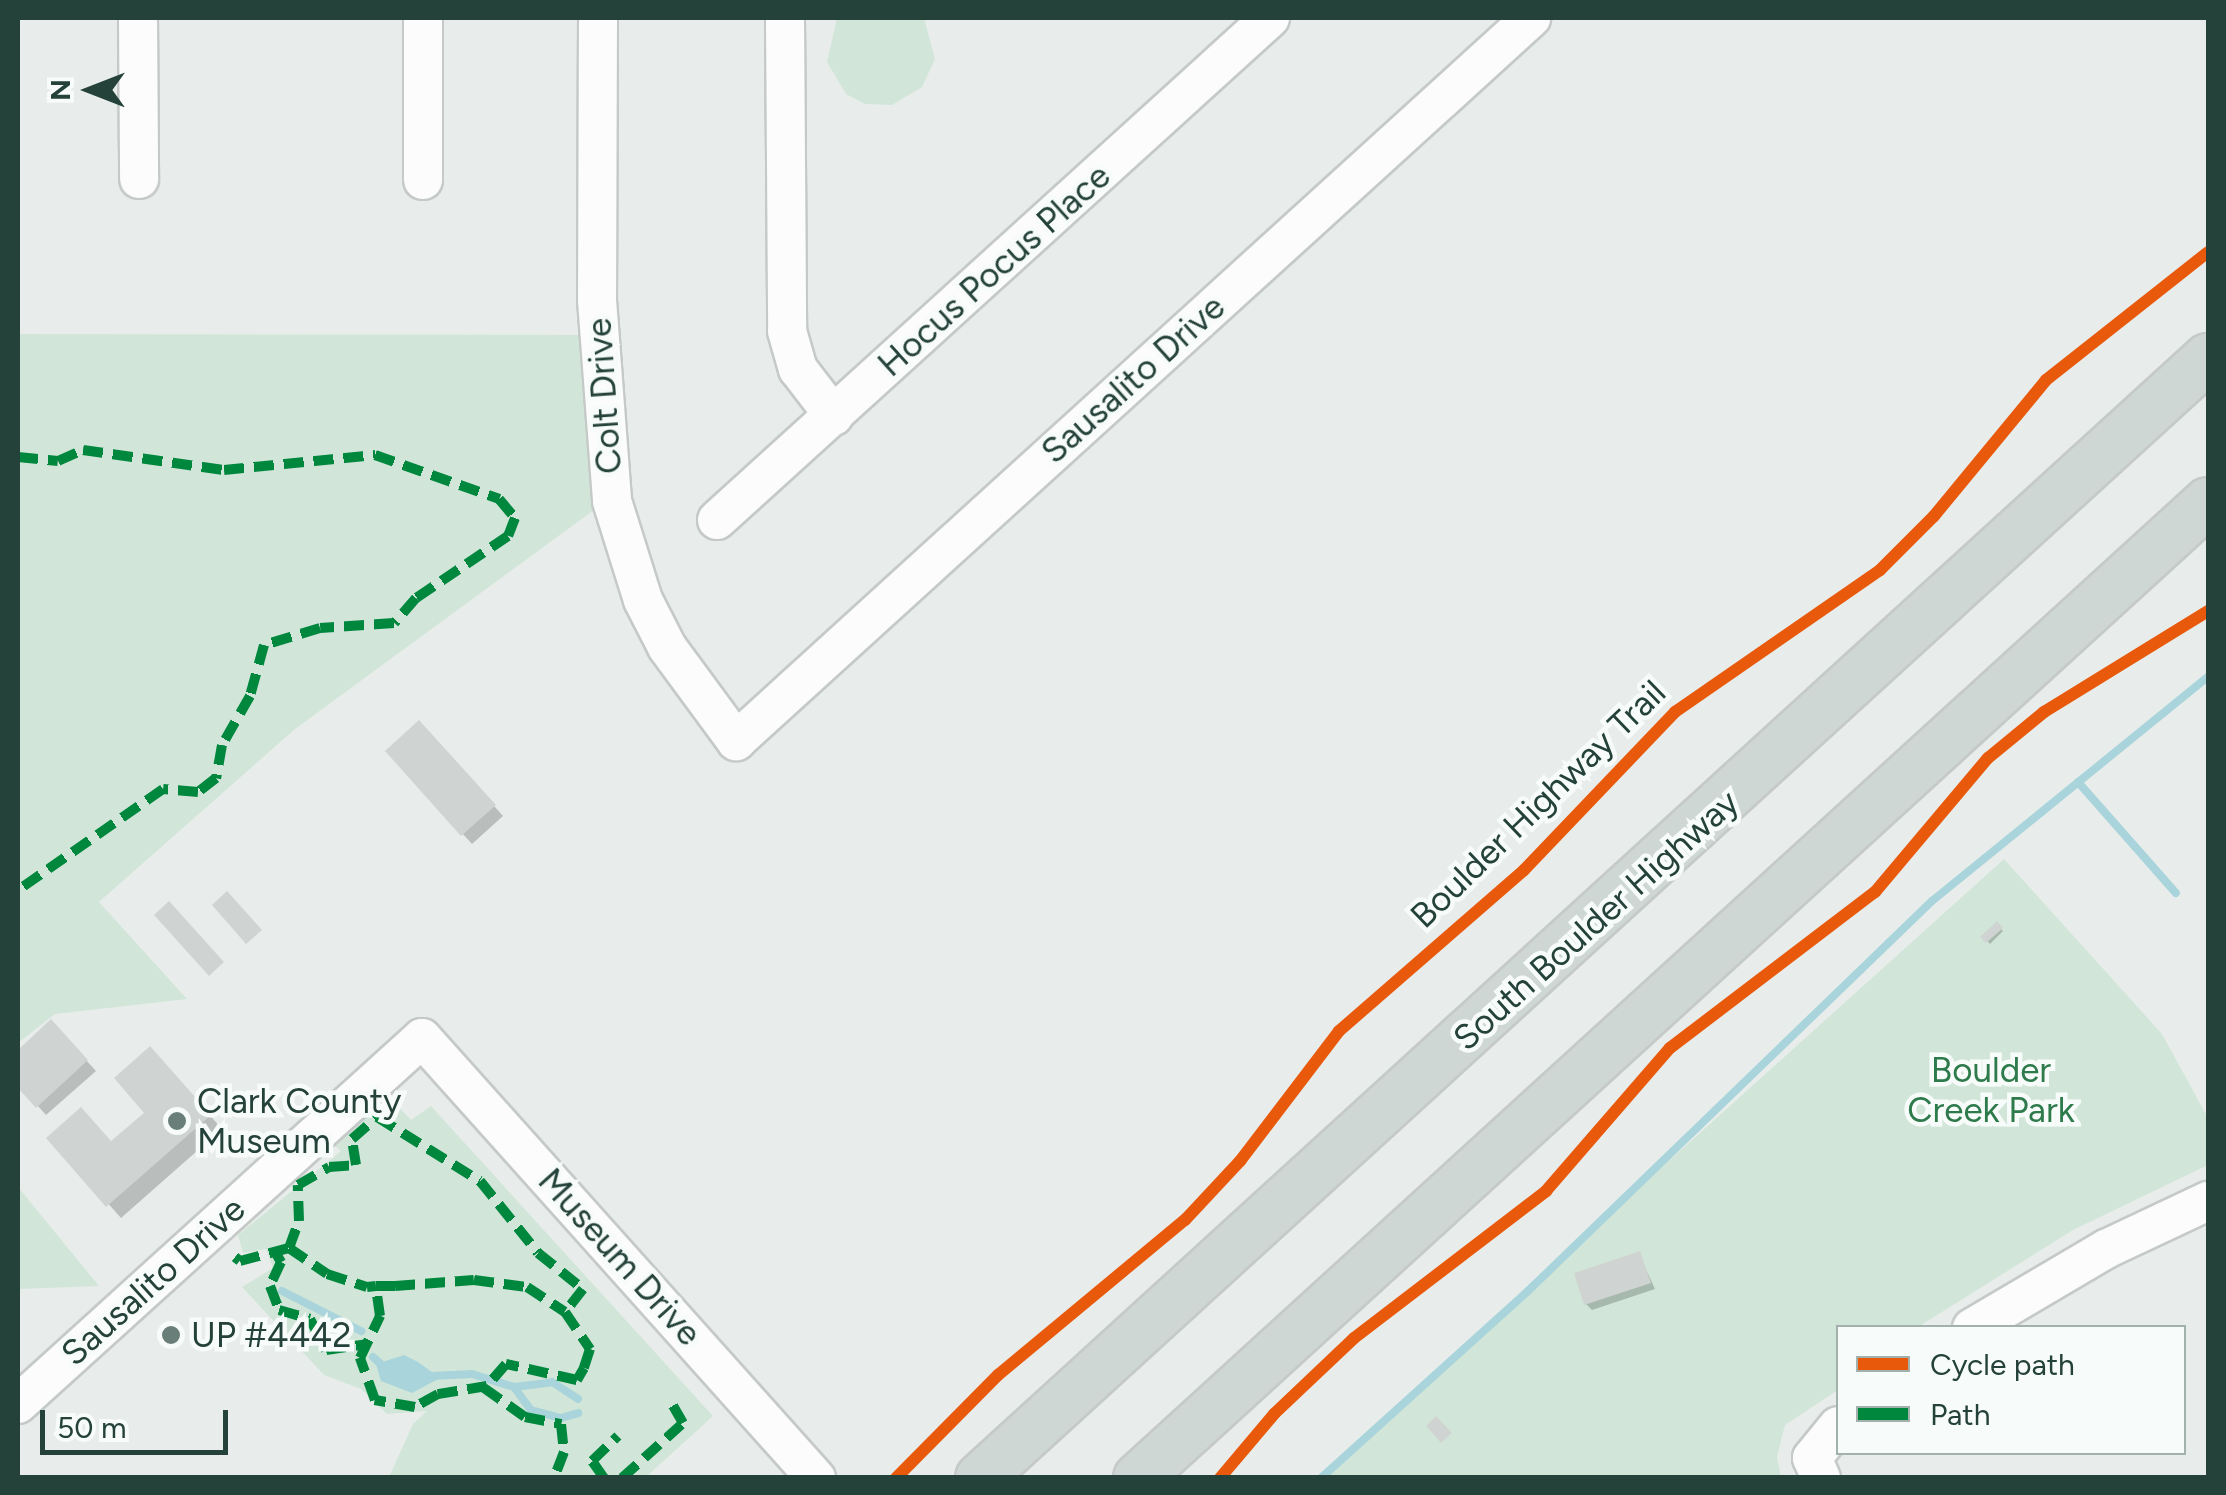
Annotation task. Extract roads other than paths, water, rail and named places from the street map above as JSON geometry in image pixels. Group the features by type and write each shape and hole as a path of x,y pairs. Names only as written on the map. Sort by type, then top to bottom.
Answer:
{"main road":[{"name":"South Boulder Highway","path":"980,1478 2208,358"},
{"path":"1138,1478 2208,502"}],"street":[{"path":"138,18 139,179"},
{"path":"423,18 423,180"},
{"name":"Colt Drive","path":"598,18 597,300 612,501 659,631 736,741"},
{"path":"785,18 788,330 798,369 834,416"},
{"name":"Hocus Pocus Place","path":"717,520 1270,18"},
{"name":"Sausalito Drive","path":"736,741 1531,18"},
{"name":"Sausalito Drive","path":"18,1404 422,1038"},
{"name":"Museum Drive","path":"422,1038 816,1478"},
{"path":"1977,1325 2106,1249 2208,1201"},
{"path":"1816,1468 1836,1430"}],"water":[{"path":"404,1355 440,1378 412,1393 381,1381 376,1364"}],"waterway":[{"path":"1321,1478 1528,1291 1932,901 2208,677"},
{"path":"2078,782 2176,893"},
{"path":"282,1291 361,1331"},
{"path":"373,1357 383,1366"},
{"path":"431,1376 472,1374 514,1387 552,1382 578,1399"},
{"path":"514,1387 531,1410 561,1418 578,1413"}],"place":[{"name":"Clark County Museum","path":"177,1121"},
{"name":"UP #4442","path":"171,1335"}],"park label":[{"name":"Boulder Creek Park","path":"1991,1090"}]}
